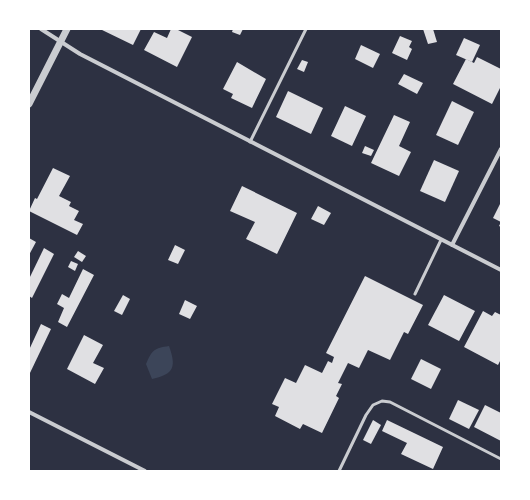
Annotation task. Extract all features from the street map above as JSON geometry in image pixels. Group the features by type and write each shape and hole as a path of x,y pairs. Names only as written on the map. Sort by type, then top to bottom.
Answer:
{"street":[{"path":"41,29 80,54 501,270"},
{"path":"29,104 67,29"},
{"path":"452,245 501,149"},
{"path":"29,412 145,471"}],"lane":[{"path":"250,142 306,29"},
{"path":"415,294 441,240"},
{"path":"339,471 366,415 374,405 382,401 390,402 501,459"}],"shaded area":[{"path":"169,346 173,359 172,368 165,375 152,379 146,364 148,359 154,350"}],"building":[{"path":"100,29 141,29 133,45"},
{"path":"171,29 176,29 192,37 177,67 144,50 154,32 167,38"},
{"path":"233,29 243,29 240,35 232,32"},
{"path":"423,29 433,29 437,42 428,44"},
{"path":"400,36 412,41 409,47 412,49 407,60 392,53"},
{"path":"464,38 480,45 472,62 456,55"},
{"path":"361,45 380,54 373,68 355,59"},
{"path":"477,57 501,69 501,86 492,104 453,84 466,59 474,63"},
{"path":"302,60 308,62 304,72 297,69"},
{"path":"237,62 266,79 252,108 231,98 233,94 223,89"},
{"path":"404,74 423,83 417,94 398,84"},
{"path":"288,91 323,108 311,134 276,117"},
{"path":"452,101 474,112 458,145 436,135"},
{"path":"345,106 366,116 352,146 331,136"},
{"path":"394,115 410,122 399,146 411,152 399,176 371,163"},
{"path":"365,146 374,150 371,156 362,153"},
{"path":"434,160 459,171 445,202 420,191"},
{"path":"53,168 70,176 59,196 71,202 69,206 79,211 74,220 83,224 77,235 29,211"},
{"path":"242,186 297,213 277,254 246,239 255,222 230,211"},
{"path":"501,202 501,222 493,218"},
{"path":"318,206 331,213 324,225 311,219"},
{"path":"29,238 36,242 29,255"},
{"path":"175,245 185,250 178,264 168,260"},
{"path":"44,248 54,254 32,298 29,296 29,279"},
{"path":"78,251 86,256 82,262 74,257"},
{"path":"71,261 78,264 75,271 68,267"},
{"path":"83,269 94,275 67,327 58,322 64,308 57,304 62,294 69,298"},
{"path":"365,276 423,305 408,334 404,332 390,360 368,350 359,368 348,363 338,383 342,384 336,396 339,398 322,433 303,424 300,429 275,416 279,407 272,404 285,378 296,383 305,365 322,373 328,361 332,363 334,357 326,353"},
{"path":"123,295 130,299 122,315 114,311"},
{"path":"444,295 475,311 459,341 428,325"},
{"path":"185,300 197,306 190,319 179,314"},
{"path":"483,311 492,316 495,312 501,315 501,359 498,365 464,347"},
{"path":"41,324 51,329 29,375 29,350"},
{"path":"84,335 103,345 93,363 104,368 95,384 67,369"},
{"path":"421,359 441,369 431,389 411,379"},
{"path":"458,400 479,410 469,429 449,419"},
{"path":"485,405 501,413 501,441 474,427"},
{"path":"373,420 381,425 371,444 363,440"},
{"path":"387,420 443,447 433,469 401,454 407,443 382,431"}]}
